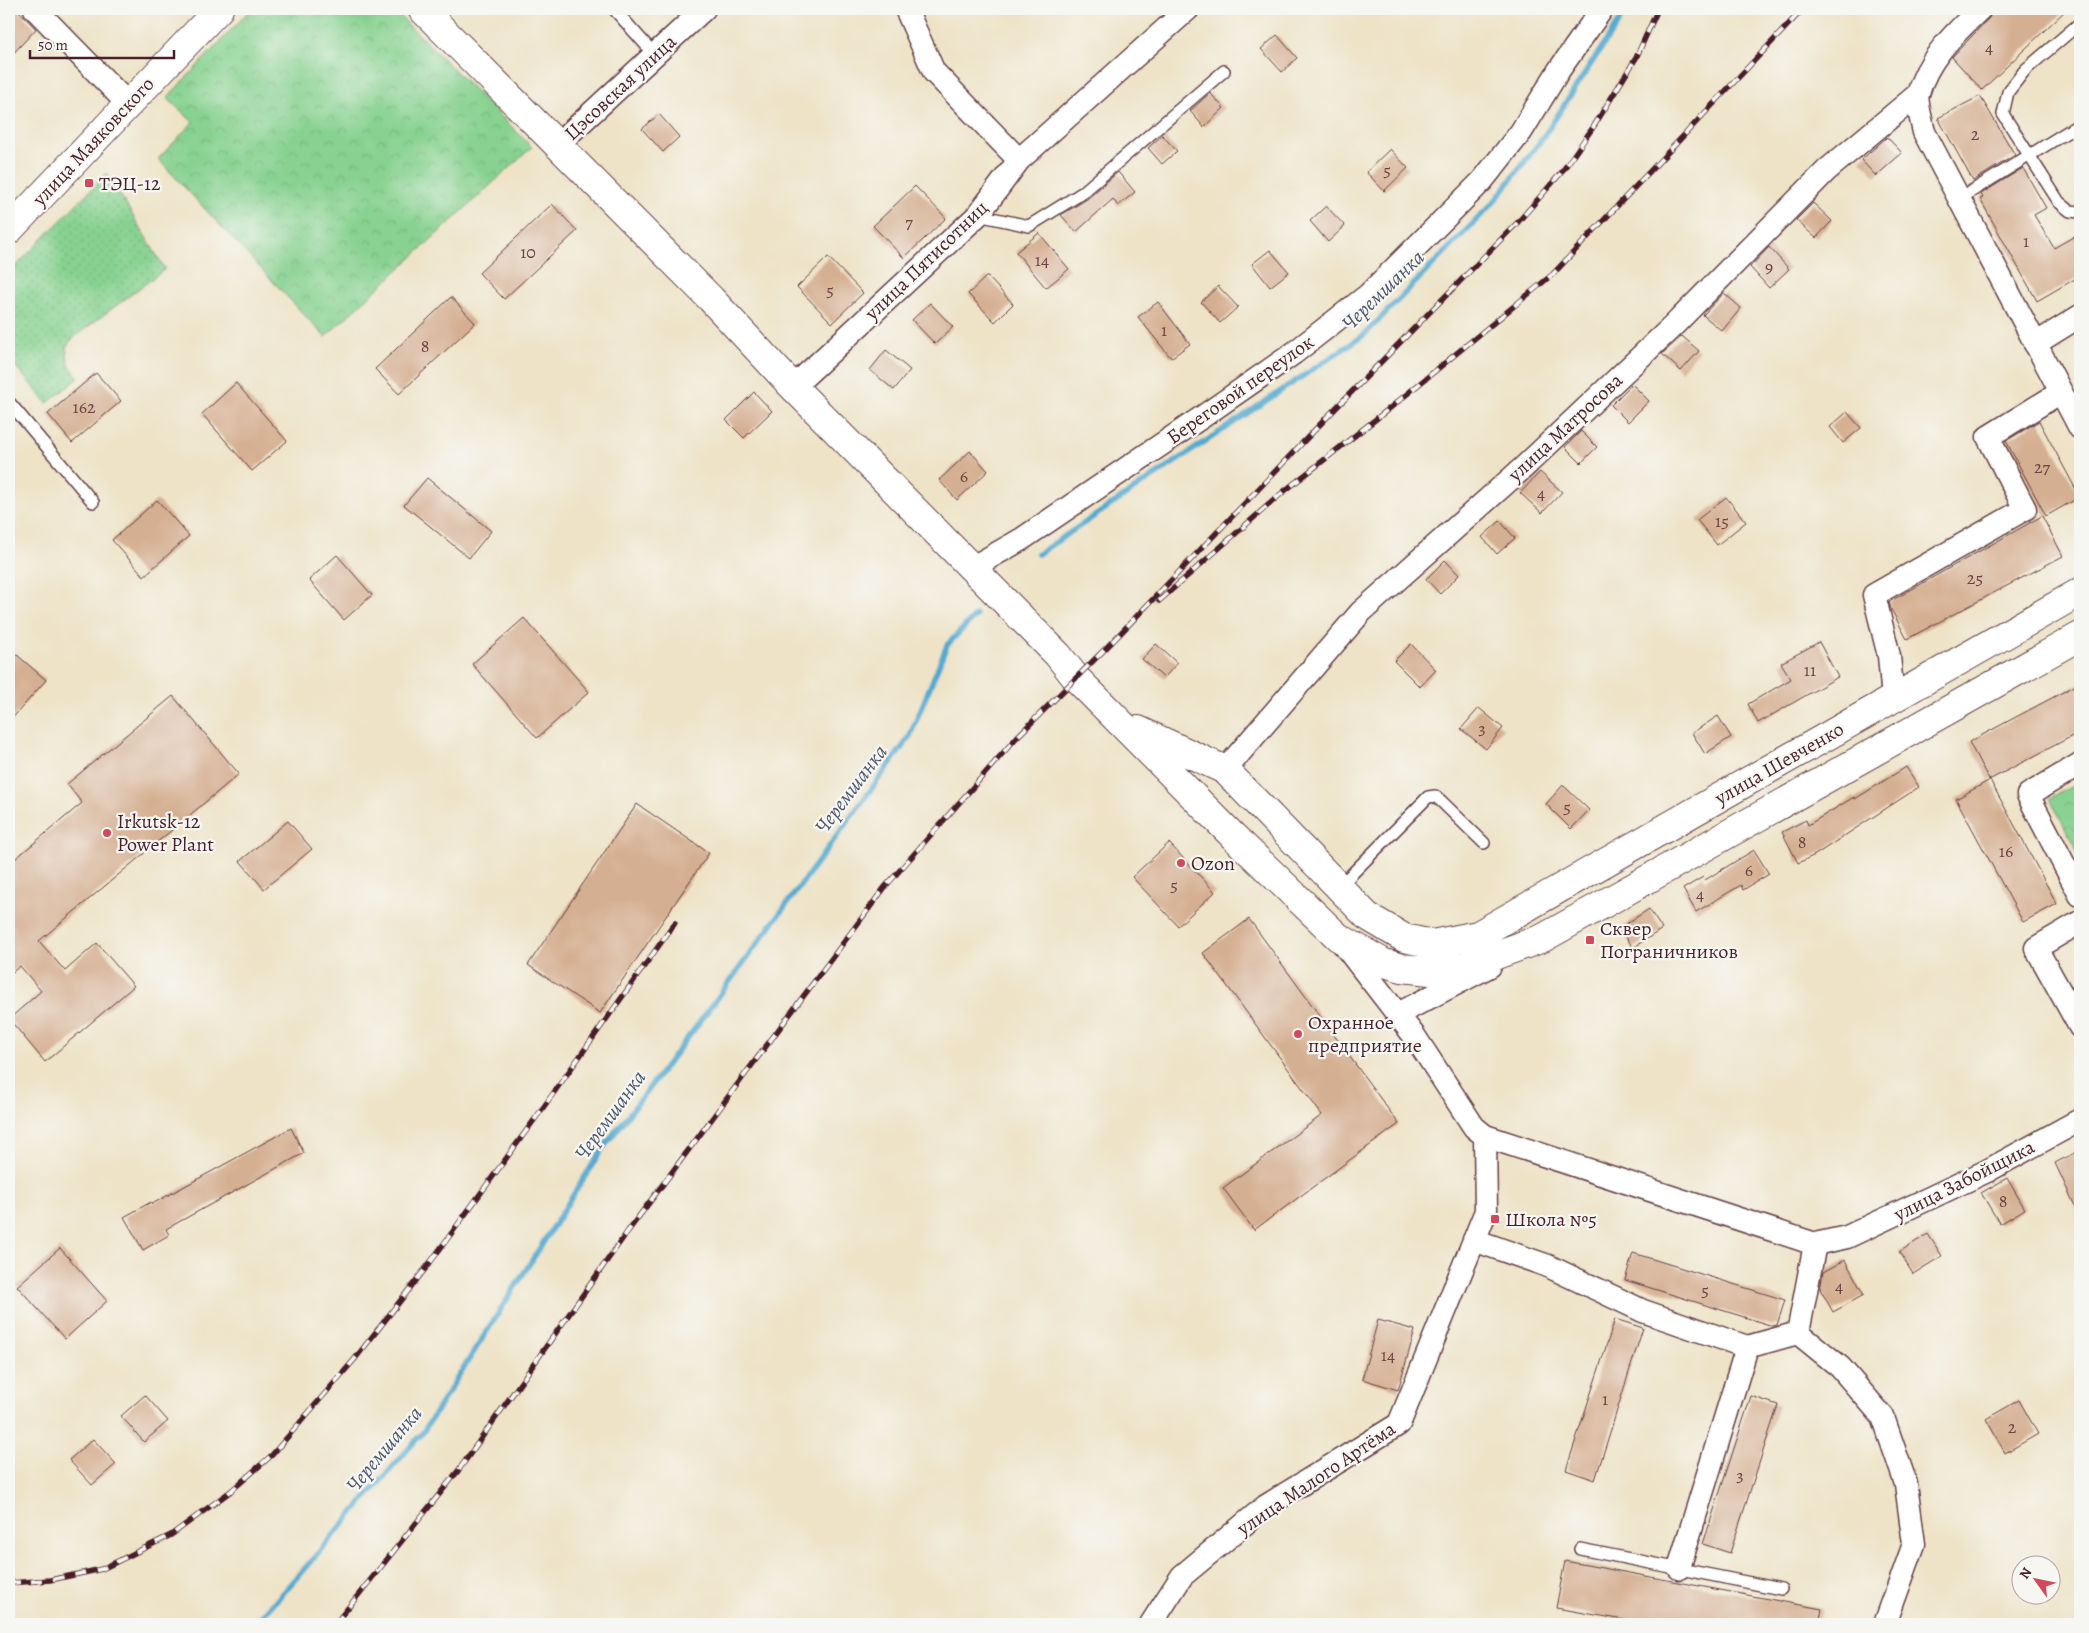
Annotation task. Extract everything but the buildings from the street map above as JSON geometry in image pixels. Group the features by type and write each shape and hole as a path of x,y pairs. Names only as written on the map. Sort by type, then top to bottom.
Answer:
{"main road":[{"name":"улица Маяковского","path":"9,230 219,9"},
{"name":"улица Шевченко","path":"422,9 711,299 793,387 977,571 1058,655 1076,678 1123,723 1231,834 1338,937 1384,963 1430,971 1466,966 1543,938 2080,636"},
{"name":"улица Шевченко","path":"1225,770 1368,916 1404,938 1432,944 1478,935 2080,592"},
{"path":"1123,723 1225,770"}],"street":[{"path":"35,9 128,104"},
{"name":"Цэсовская улица","path":"558,144 704,9"},
{"path":"906,9 934,72 1018,160"},
{"name":"улица Пятисотниц","path":"793,387 978,215 1018,160 1188,9"},
{"name":"Береговой переулок","path":"977,571 1294,353 1368,296 1482,181 1521,132 1559,70 1602,9"},
{"path":"1980,9 1949,38 1931,65 1917,95 1924,132 2080,428"},
{"name":"улица Матросова","path":"1225,770 1361,612 1524,467 1673,326 1827,170 1917,95"},
{"path":"2035,344 2080,316"},
{"path":"1893,698 1889,656 1874,596 2025,509 1988,437 2061,392"},
{"path":"2080,764 2028,795 2080,895"},
{"path":"2080,922 2036,948 2080,1027"},
{"path":"1398,1014 1478,935"},
{"path":"1338,937 1416,1039 1474,1127 1485,1136 1815,1244 1798,1333"},
{"path":"1398,1014 1543,938"},
{"name":"улица Забойщика","path":"1815,1244 1847,1237 1987,1171 2080,1120"},
{"name":"улица Малого Артёма","path":"1151,1624 1182,1576 1266,1506 1399,1424 1486,1211 1485,1136"},
{"path":"1474,1240 1548,1266 1643,1311 1747,1347 1798,1333"},
{"path":"1798,1333 1840,1367 1883,1417 1906,1484 1914,1544 1885,1624"},
{"path":"1680,1568 1747,1347"}],"lane":[{"path":"614,9 655,55"},
{"path":"2080,23 2024,70 2008,92 2003,114 2059,202 2070,211 2080,212"},
{"path":"978,215 1029,226 1082,193 1224,72"},
{"path":"1959,199 2080,124"},
{"path":"9,402 93,502"},
{"path":"1340,886 1428,797 1435,796 1484,843"},
{"path":"1580,1549 1780,1589"}],"green space":[{"path":"251,9 393,9 532,147 325,337 158,159 193,122 167,98"},
{"path":"107,173 165,269 73,338 66,347 69,365 79,378 47,403 9,359 9,273"},
{"path":"2080,782 2080,857 2050,798"}],"waterway":[{"name":"Черемшанка","path":"1038,554 1364,335 1494,202 1542,139 1627,9"},
{"name":"Черемшанка","path":"254,1624 423,1432 603,1148 699,1023 909,738 947,645 976,615"}],"railway":[{"path":"335,1624 458,1471 628,1231 885,887 1017,737 1114,640 1331,413 1518,222 1561,173 1594,126 1636,58 1658,9"},
{"path":"1159,601 1282,493 1390,408 1553,274 1803,9"},
{"path":"9,1583 50,1580 102,1569 171,1535 231,1491 272,1455 354,1360 429,1264 675,923"}],"place":[{"name":"ТЭЦ-12","path":"89,183"},
{"name":"Irkutsk-12 Power Plant","path":"107,833"},
{"name":"Ozon","path":"1181,863"},
{"name":"Сквер Пограничников","path":"1590,940"},
{"name":"Охранное предприятие","path":"1298,1034"},
{"name":"Школа №5","path":"1495,1219"}]}
